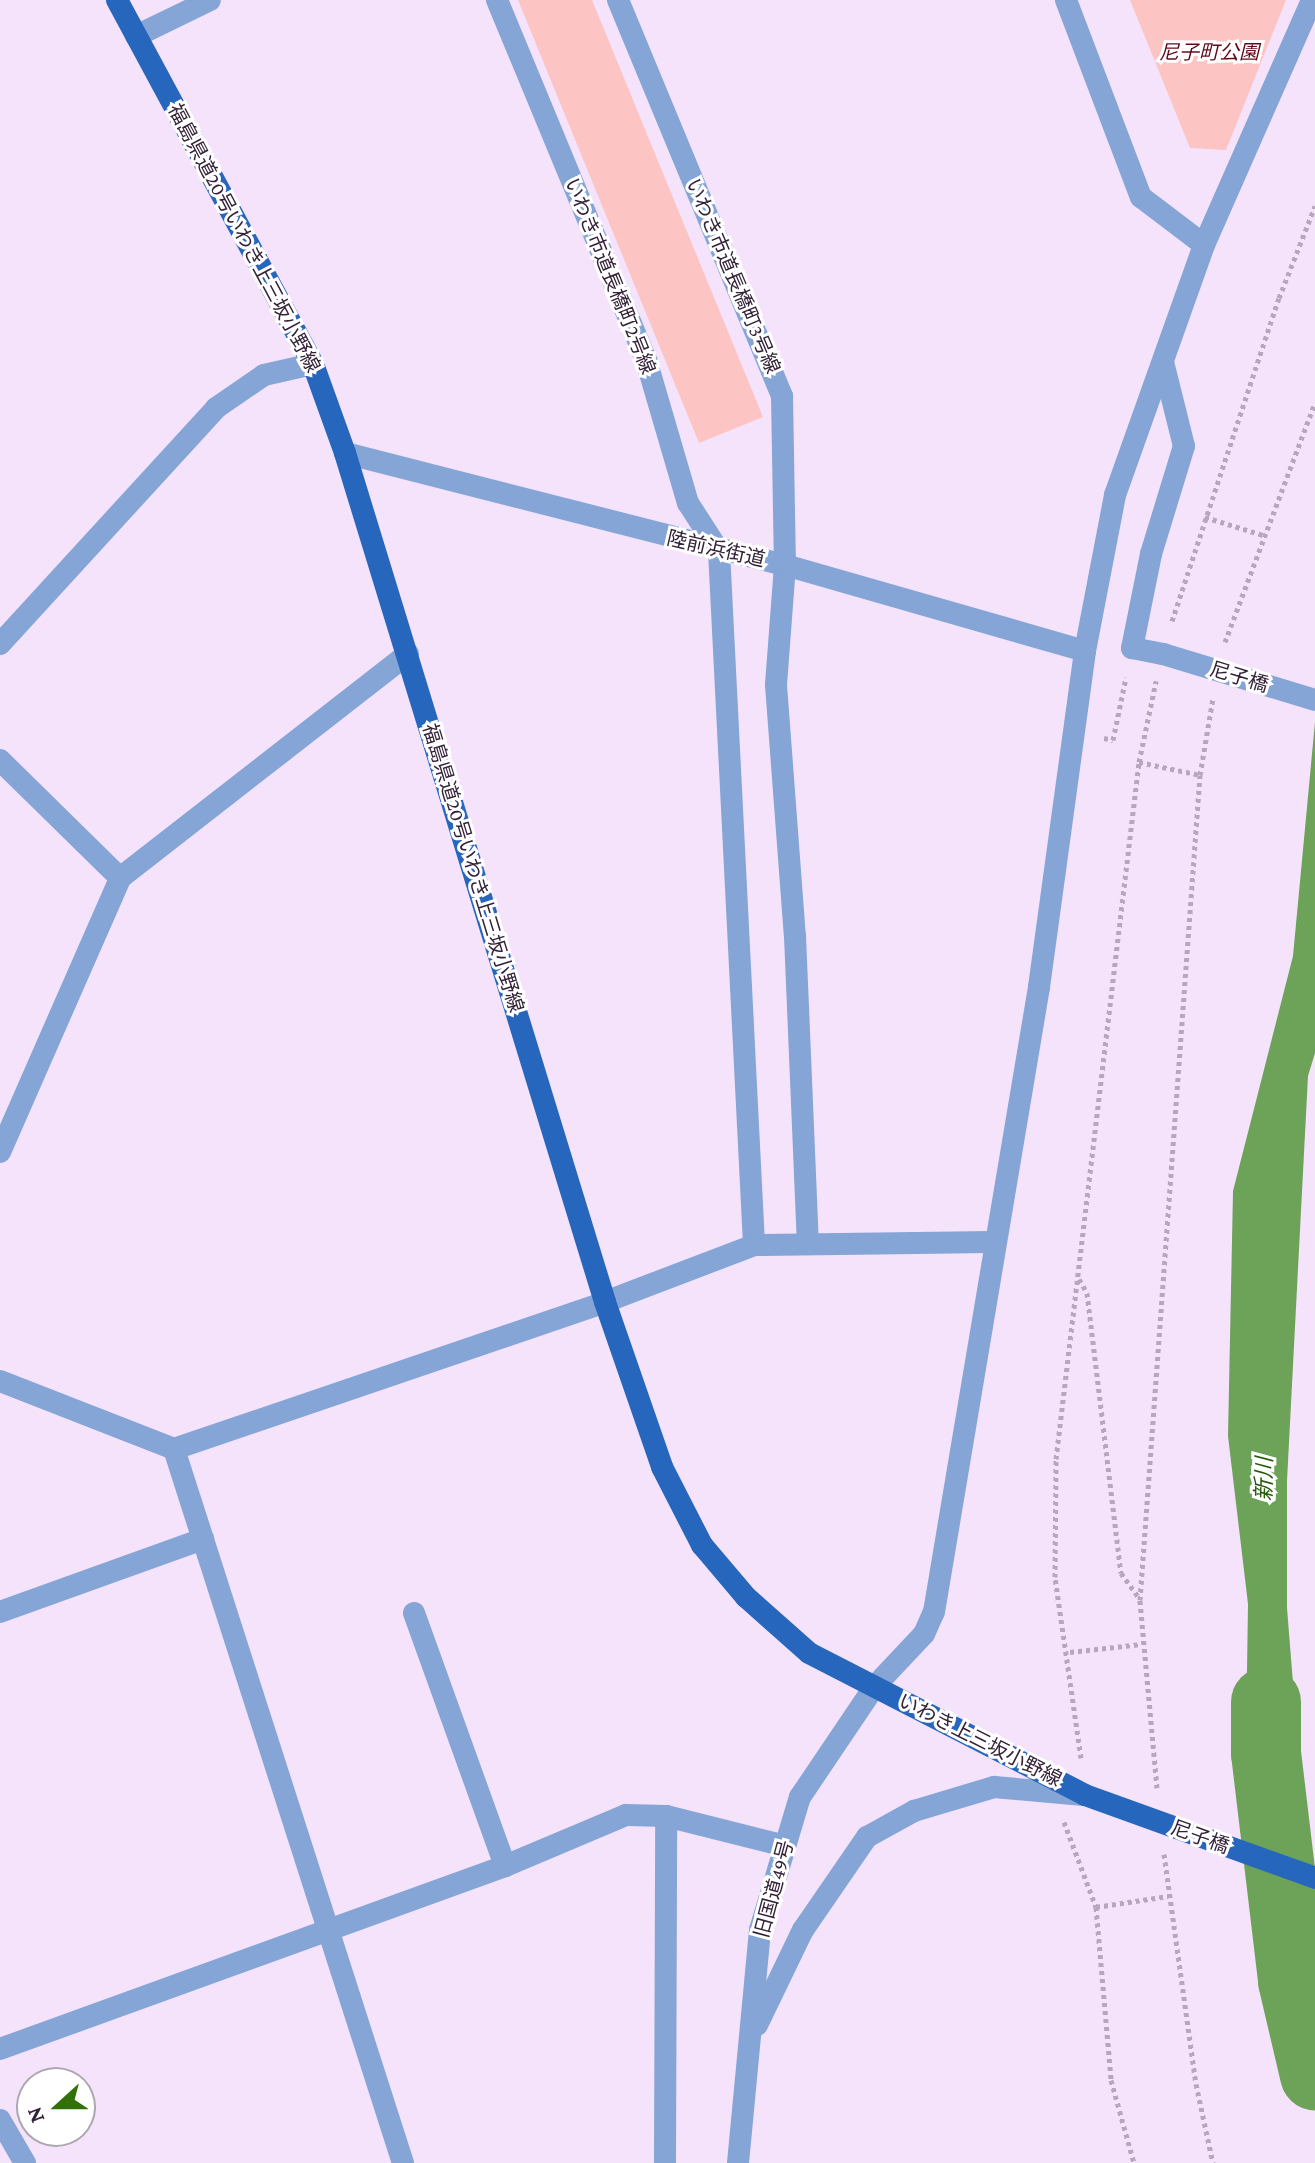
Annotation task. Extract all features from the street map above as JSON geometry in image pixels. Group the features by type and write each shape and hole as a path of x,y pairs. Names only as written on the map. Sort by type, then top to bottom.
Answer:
{"main road":[{"name":"福島県道20号いわき上三坂小野線","path":"117,0 313,364 345,453 408,654 605,1302 662,1467 702,1545 746,1597 809,1653 875,1686"},
{"name":"いわき上三坂小野線","path":"875,1686 1085,1795"},
{"name":"尼子橋","path":"1085,1795 1315,1878"}],"street":[{"path":"136,36 210,0"},
{"name":"いわき市道長橋町2号線","path":"497,0 647,363 688,503 719,551"},
{"name":"いわき市道長橋町3号線","path":"618,0 782,396 785,565 776,685 795,936 808,1244"},
{"path":"1066,0 1141,197 1204,245"},
{"name":"旧国道49号","path":"738,2163 760,1930 800,1797 875,1686 924,1634 934,1612 992,1242 1039,987 1085,651 1115,495 1204,245 1312,0"},
{"path":"1132,648 1151,554 1184,446 1163,362"},
{"path":"0,644 216,408 264,375 313,364"},
{"name":"陸前浜街道","path":"345,453 719,551 785,565 1085,651"},
{"path":"719,551 754,1245"},
{"name":"尼子橋","path":"1132,648 1163,654 1315,700"},
{"path":"0,1152 120,878 408,654"},
{"path":"0,760 120,878"},
{"path":"0,1381 174,1449 605,1302 754,1245 992,1242"},
{"path":"174,1449 403,2163"},
{"path":"0,1612 203,1539"},
{"path":"414,1613 505,1866"},
{"path":"751,2039 803,1930 867,1837 914,1811 994,1787 1085,1795"},
{"path":"0,2049 505,1866 626,1815 666,1816 785,1846"},
{"path":"665,2163 666,1816"},
{"path":"0,2120 25,2163"}],"path":[{"path":"1085,1795 1070,1652 1055,1577 1056,1459 1139,762 1163,654 1205,517 1315,206"},
{"path":"1220,654 1315,403"},
{"path":"1205,517 1263,535"},
{"path":"1076,733 1113,740 1132,648"},
{"path":"1158,1802 1140,1600 1200,775 1215,684"},
{"path":"1139,762 1200,775"},
{"path":"1078,1277 1087,1293 1121,1573 1140,1600"},
{"path":"1070,1652 1142,1644"},
{"path":"1054,1792 1096,1907 1111,2080 1134,2163"},
{"path":"1163,1849 1196,2084 1213,2163"},
{"path":"1096,1907 1168,1896"}],"green space":[{"path":"518,0 592,0 763,417 699,443"},
{"name":"尼子町公園","path":"1130,0 1286,0 1226,150 1190,148"}],"water":[{"path":"1315,722 1315,1053 1308,1076 1287,1481 1287,1608 1303,1808 1237,1785 1246,1737 1248,1604 1228,1436 1233,1191 1293,956"}],"waterway":[{"name":"新川","path":"1266,1702 1266,1753 1293,1981 1315,2075"}]}
